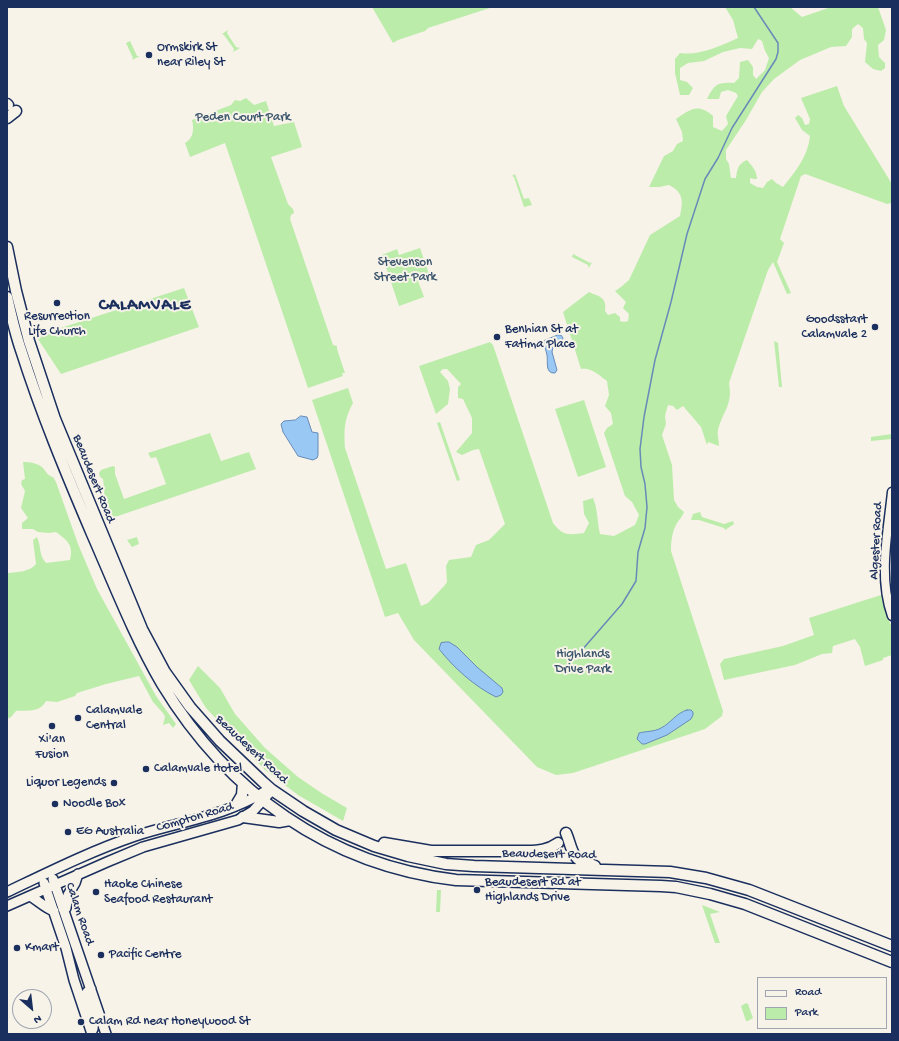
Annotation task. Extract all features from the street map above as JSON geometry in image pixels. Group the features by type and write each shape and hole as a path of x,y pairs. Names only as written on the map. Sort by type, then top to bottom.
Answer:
{"highway":[{"path":"7,118 10,106"},
{"name":"Beaudesert Road","path":"7,247 27,334 54,419 142,629 165,672 190,707 228,749 271,789 316,819 354,839 408,856 458,865 670,872 727,883 749,890 892,946"},
{"name":"Beaudesert Road","path":"7,297 20,349 44,418 136,635 163,685 184,716 212,752 260,798 290,820 328,842 365,859 402,871 438,878 482,882 676,887 710,894 745,904 892,962"},
{"path":"236,805 242,795 243,783"},
{"path":"243,817 279,822 290,820"},
{"path":"566,833 572,852 577,858 585,863 606,870"},
{"path":"354,839 366,838 396,846 432,851 536,851 547,849 558,843"}],"main road":[{"name":"Algester Road","path":"892,492 885,569 888,606 892,616"},
{"name":"Compton Road","path":"7,906 78,874 148,846 234,822 253,811 260,798 271,789"},
{"name":"Compton Road","path":"7,892 102,848 129,838 214,814 236,805 260,798"},
{"name":"Calam Road","path":"50,872 66,912 106,1034"},
{"path":"66,912 69,892 75,883 78,874"},
{"name":"Calam Road","path":"41,876 54,911 76,986 92,1033"},
{"path":"30,896 39,901 46,909 54,911"},
{"path":"91,989 86,995 94,1021 92,1033"}],"green space":[{"path":"372,7 493,7 428,28 425,31 393,43"},
{"name":"Highlands Drive Park","path":"725,7 790,7 802,17 831,7 878,7 886,30 884,40 878,45 879,57 885,63 885,68 881,71 873,69 865,62 867,43 864,39 863,28 858,24 852,29 852,37 846,46 831,47 800,60 774,79 762,92 726,150 726,159 729,164 731,178 736,178 738,167 747,160 757,176 757,179 750,178 750,183 757,187 763,188 767,182 772,179 783,187 801,163 809,143 810,136 802,130 795,118 798,115 802,118 805,125 809,124 810,119 801,98 837,86 844,106 892,184 892,203 887,204 805,174 801,176 780,239 784,243 777,262 791,293 787,294 773,262 768,270 729,383 729,403 718,430 719,446 708,442 707,445 701,427 683,406 677,410 673,406 668,405 665,416 666,424 662,435 672,465 674,500 678,507 684,512 674,529 671,551 723,711 722,716 705,729 573,773 556,775 537,767 414,640 398,613 385,617 312,400 348,388 353,403 345,425 345,448 386,569 406,563 421,606 428,603 447,582 446,566 449,560 471,557 476,545 489,540 505,524 479,449 462,455 456,452 472,433 472,418 463,399 458,398 458,387 461,384 447,369 443,369 440,372 448,381 450,389 448,404 436,414 419,366 490,342 493,345 553,523 567,534 584,533 589,523 584,514 583,501 593,498 596,507 600,534 614,536 635,525 639,515 632,502 625,496 604,433 607,428 613,424 611,413 605,406 609,395 607,381 592,370 581,369 563,312 589,292 604,300 605,311 608,315 615,313 620,317 620,321 628,321 629,314 623,308 626,302 615,291 629,280 650,235 680,216 682,202 680,194 674,188 669,185 649,187 664,156 673,151 677,144 683,141 682,132 676,119 690,110 703,110 713,116 713,127 722,131 728,124 726,116 738,96 736,93 728,90 721,92 719,99 707,99 712,90 720,84 734,83 739,78 740,62 748,60 753,67 753,75 756,79 765,70 769,58 762,41 758,39 752,49 740,48 723,52 704,61 688,63 680,68 680,80 687,82 693,88 689,95 680,95 675,73 675,59 680,53 687,54 702,52 738,38 733,20"},
{"path":"228,30 227,33 236,47 240,48 233,52 234,49 222,34"},
{"path":"130,41 137,56 140,56 132,60 133,58 126,43"},
{"name":"Peden Court Park","path":"246,98 254,105 266,101 274,126 294,122 302,147 271,157 288,204 293,209 294,213 291,215 290,219 333,345 337,346 345,373 342,373 343,376 308,388 225,143 190,157 185,143 193,133 192,120 231,105 235,100 240,101"},
{"path":"515,174 524,199 529,198 532,205 524,207 514,177 512,176"},
{"name":"Stevenson Street Park","path":"420,248 430,277 418,281 424,297 399,306 382,255 397,249 399,255"},
{"path":"573,254 590,263 592,262 589,268 588,265 572,257"},
{"path":"184,288 199,327 61,374 36,336"},
{"path":"774,341 778,343 782,387 779,387"},
{"path":"584,400 606,467 578,477 555,409"},
{"path":"440,422 460,480 457,481 437,423"},
{"path":"210,433 221,461 249,452 256,469 115,517 111,516 105,503 103,479 100,477 99,473 101,470 113,466 115,467 115,474 124,499 166,484 156,457 151,458 148,453"},
{"path":"892,434 891,439 871,441 871,437"},
{"path":"23,462 34,463 41,466 48,475 53,477 56,482 78,544 97,589 156,696 176,724 173,728 169,723 163,725 165,717 153,702 139,676 77,693 75,696 57,702 46,701 37,709 16,711 7,719 7,571 8,573 23,571 30,569 36,564 33,540 37,537 42,557 46,563 70,560 71,555 69,543 56,532 49,533 38,532 33,529 22,529 22,523 28,518 21,508 25,491 21,484 22,480 25,479"},
{"path":"700,512 702,517 724,524 733,521 734,524 725,530 724,528 699,520 691,520 693,514"},
{"path":"137,537 139,544 132,547 127,540"},
{"path":"881,595 892,628 892,655 883,658 883,660 865,666 860,647 855,639 833,646 832,653 822,654 795,665 724,680 720,664 724,659 783,646 814,635 809,618"},
{"path":"198,666 220,688 235,714 265,748 298,777 347,808 343,821 298,795 265,770 206,708 189,680"},
{"path":"437,890 441,890 440,912 436,912"},
{"path":"702,905 720,912 710,914 720,943 715,943"},
{"path":"746,1003 748,1004 753,1018 748,1021 746,1021 741,1006"}],"water":[{"path":"561,335 563,338 562,341 553,347 552,352 557,370 555,373 552,373 548,370 544,341"},
{"path":"301,416 307,417 312,432 318,433 318,455 317,458 313,460 298,456 283,432 281,424 284,421 295,420"},
{"path":"449,642 457,647 477,667 502,688 503,692 501,695 496,697 488,693 458,670 439,649 441,643"},
{"path":"691,710 693,712 691,719 667,735 645,744 642,744 637,739 639,733 653,731 665,726 680,713"}],"waterway":[{"path":"582,650 622,604 636,581 638,552 645,528 647,507 640,449 644,417 655,360 671,302 687,234 705,179 718,158 732,128 776,59 778,52 778,43 754,7"}],"place":[{"name":"Ormskirk St near Riley St","path":"149,55"},
{"name":"Resurrection Life Church","path":"57,303"},
{"name":"Goodsstart Calamvale 2","path":"875,327"},
{"name":"Benhian St at Fatima Place","path":"497,337"},
{"name":"Calamvale Central","path":"78,718"},
{"name":"Xi'an Fusion","path":"52,726"},
{"name":"Calamvale Hotel","path":"146,769"},
{"name":"Liquor Legends","path":"114,783"},
{"name":"Noodle Box","path":"55,804"},
{"name":"EG Australia","path":"68,832"},
{"name":"Beaudesert Rd at Highlands Drive","path":"477,890"},
{"name":"Haoke Chinese Seafood Restaurant","path":"96,892"},
{"name":"Kmart","path":"17,948"},
{"name":"Pacific Centre","path":"101,955"},
{"name":"Calam Rd near Honeywood St","path":"81,1022"}],"district":[{"name":"CALAMVALE","path":"145,306"}]}
